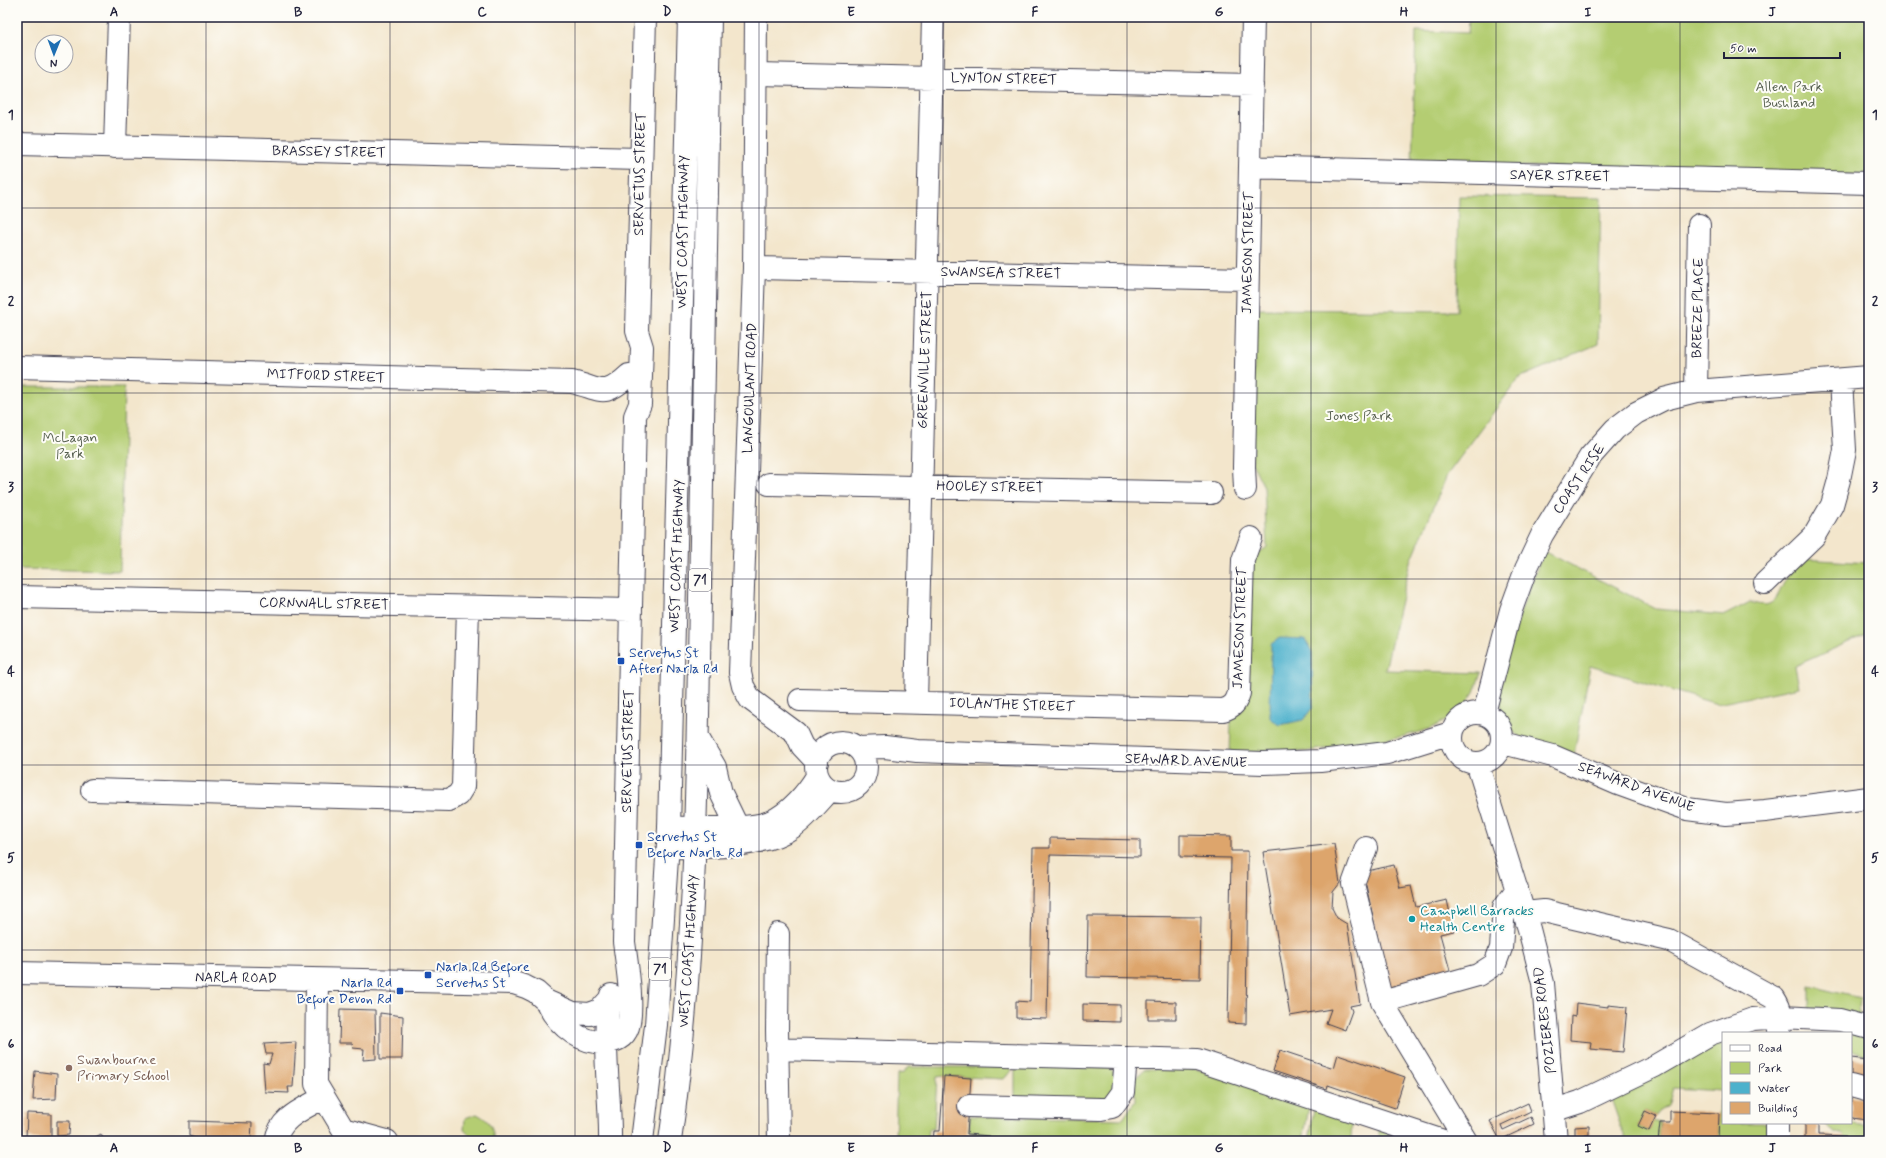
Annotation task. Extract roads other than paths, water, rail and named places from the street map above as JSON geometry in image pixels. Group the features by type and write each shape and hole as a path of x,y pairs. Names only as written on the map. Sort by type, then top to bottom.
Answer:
{"main road":[{"path":"115,147 119,17"},
{"name":"SERVETUS STREET","path":"634,416 640,404 642,347 637,331 640,159 645,17"},
{"name":"WEST COAST HIGHWAY","path":"642,1141 656,1025 669,838 689,17"},
{"name":"WEST COAST HIGHWAY","path":"670,1141 686,998 696,838 705,211 710,17"},
{"name":"LANGOULANT ROAD","path":"756,17 754,268 740,673 743,686 750,699 796,733 802,746 821,776"},
{"name":"GREENVILLE STREET","path":"916,702 928,271 933,17"},
{"name":"JAMESON STREET","path":"1246,489 1244,467 1253,17"},
{"name":"LYNTON STREET","path":"756,74 1252,85"},
{"name":"BRASSEY STREET","path":"17,144 640,159"},
{"name":"SAYER STREET","path":"1250,167 1869,183"},
{"name":"BREEZE PLACE","path":"1696,391 1699,224"},
{"name":"SWANSEA STREET","path":"754,268 1247,279"},
{"name":"SERVETUS STREET","path":"606,1043 618,1041 624,1036 629,1021 630,992 624,942 634,416 629,404 629,375 630,347 637,331"},
{"name":"MITFORD STREET","path":"17,367 560,383 572,382 601,391 610,390 629,375"},
{"name":"COAST RISE","path":"1484,713 1511,610 1526,569 1542,535 1590,458 1615,429 1636,413 1664,399 1696,391 1869,377"},
{"path":"1765,583 1814,536 1832,505 1845,450 1841,380"},
{"name":"HOOLEY STREET","path":"769,484 1211,493"},
{"name":"JAMESON STREET","path":"1223,710 1231,707 1236,701 1239,693 1243,560 1251,538"},
{"name":"CORNWALL STREET","path":"17,597 631,610"},
{"path":"92,790 449,800 458,795 463,787 468,607"},
{"name":"IOLANTHE STREET","path":"800,700 1223,710"},
{"path":"1476,712 1484,713 1492,716 1497,722 1501,729 1502,744 1498,752 1492,758 1477,763 1467,761 1460,757 1454,750 1452,734 1454,725 1464,716 1476,712"},
{"name":"LANGOULANT ROAD","path":"796,733 814,735 833,744"},
{"name":"SEAWARD AVENUE","path":"858,748 885,746 917,751 1263,763 1320,761 1387,753 1452,734"},
{"path":"698,737 714,767 721,793 737,826"},
{"path":"669,838 696,838 754,842 769,838 792,828 809,814 821,776 820,754 825,748 833,744 846,742 858,748 865,757 867,769 865,777 854,789 846,792 838,792 821,776"},
{"name":"SEAWARD AVENUE","path":"1502,744 1553,756 1618,784 1687,809 1726,814 1765,811 1869,798"},
{"name":"SEAWARD AVENUE","path":"867,769 917,751"},
{"name":"POZIERES ROAD","path":"1477,763 1517,889 1543,983 1555,1110 1556,1141"},
{"path":"696,838 737,826 755,826 771,821 786,811 808,791 821,776"},
{"path":"1366,848 1353,884 1382,1002 1466,1141"},
{"path":"1382,1002 1478,975 1495,964 1501,948 1504,907 1517,889"},
{"path":"1524,913 1544,911 1669,940 1774,998 1780,1008 1780,1025"},
{"path":"778,934 779,1141"},
{"name":"SERVETUS STREET","path":"610,1141 611,1115 606,1043 610,998 624,942"},
{"name":"NARLA ROAD","path":"17,973 514,983 536,992 546,1001 573,1013 590,1014 600,1010 610,998"},
{"path":"318,980 316,1084 343,1129 387,1141"},
{"name":"NARLA ROAD","path":"546,1001 552,1014 574,1034 587,1039 606,1043"},
{"path":"1555,1110 1580,1102 1655,1066 1710,1034 1753,1019 1780,1025 1840,1020 1869,1028"},
{"path":"778,1049 1197,1060 1443,1141"},
{"path":"969,1106 1101,1109 1112,1107 1123,1092 1126,1058"},
{"path":"1852,1086 1869,1091"},
{"path":"276,1141 277,1134 287,1119 324,1097"},
{"path":"1777,1124 1777,1141"}],"water":[{"path":"1280,638 1305,639 1312,652 1313,707 1303,720 1280,725 1270,718 1271,644"}],"place":[{"name":"Servetus St After Narla Rd","path":"621,661"},
{"name":"Servetus St Before Narla Rd","path":"639,845"},
{"name":"Campbell Barracks Health Centre","path":"1412,919"},
{"name":"Narla Rd Before Servetus St","path":"428,975"},
{"name":"Narla Rd Before Devon Rd","path":"400,991"},
{"name":"Swanbourne Primary School","path":"69,1068"}],"park label":[{"name":"Allen Park Bushland","path":"1789,96"},
{"name":"Jones Park","path":"1359,416"},
{"name":"McLagan Park","path":"70,446"}]}
